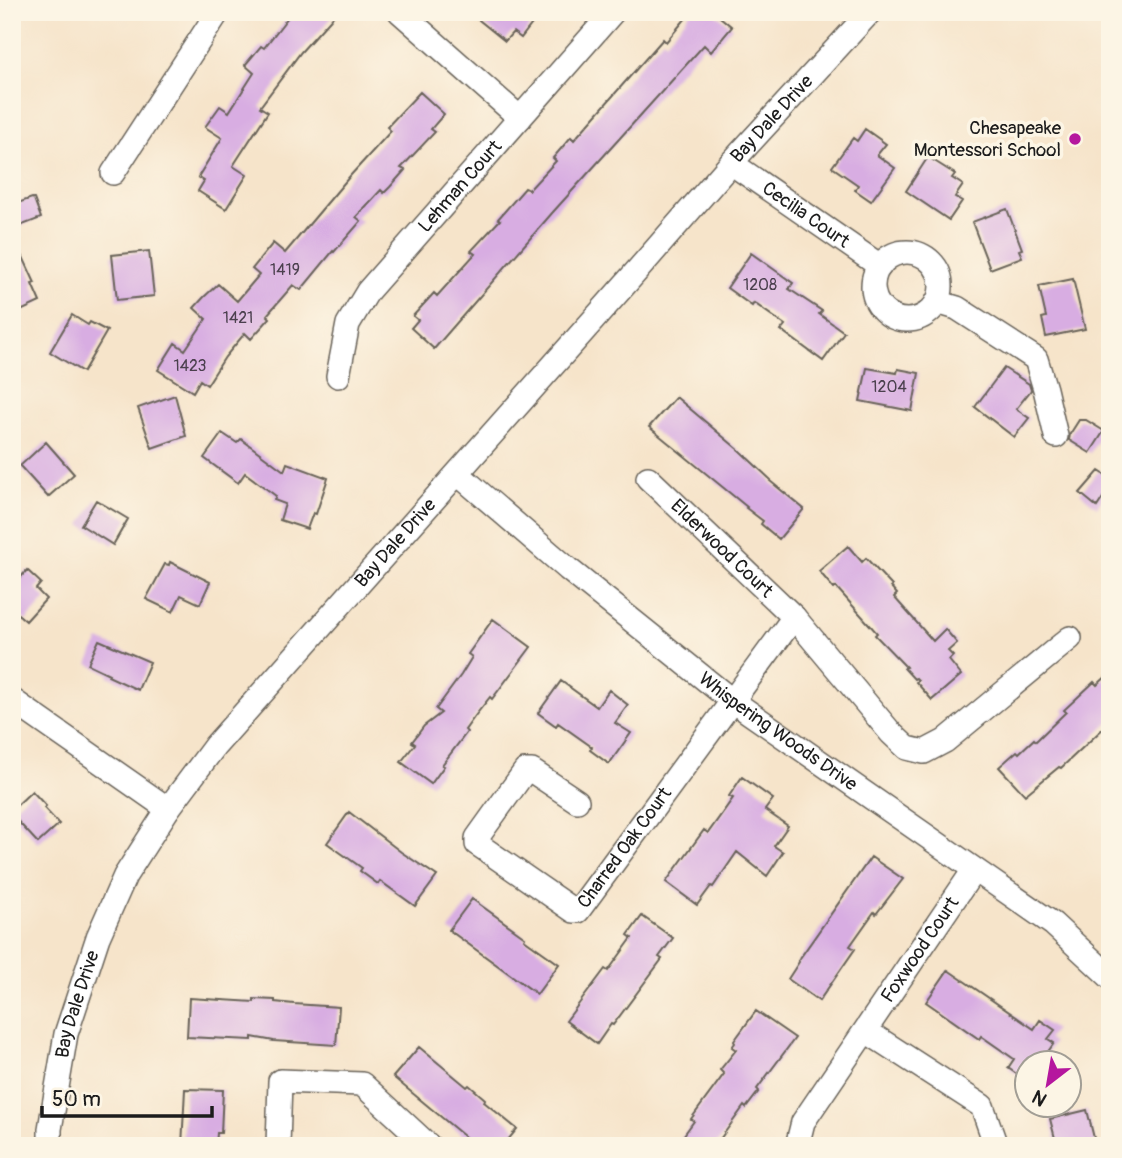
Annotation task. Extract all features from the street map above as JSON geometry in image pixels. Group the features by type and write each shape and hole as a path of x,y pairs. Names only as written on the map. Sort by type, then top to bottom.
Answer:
{"street":[{"path":"113,173 218,12"},
{"path":"400,12 520,118"},
{"name":"Lehman Court","path":"338,376 348,324 368,291 613,12"},
{"name":"Bay Dale Drive","path":"50,1146 50,1129 66,1034 98,937 125,876 168,809 215,746 731,163 870,12"},
{"name":"Cecilia Court","path":"731,163 880,266"},
{"path":"910,252 928,260 940,279 941,290 934,307 925,315 914,319 892,317 883,310 873,290 874,278 880,266 899,253 910,252"},
{"path":"937,302 957,308 1035,359 1056,436"},
{"name":"Whispering Woods Drive","path":"458,474 568,569 731,700 1053,925 1110,977"},
{"name":"Elderwood Court","path":"648,478 794,617 891,733 907,748 924,752 945,741 1070,638"},
{"path":"731,700 794,617"},
{"path":"12,699 168,809"},
{"name":"Charred Oak Court","path":"577,801 532,771 525,771 477,838 477,844 574,911 578,911 731,700"},
{"name":"Foxwood Court","path":"797,1146 803,1122 974,870"},
{"path":"866,1031 982,1107 996,1146"},
{"path":"278,1146 280,1081 362,1084 429,1146"}],"building":[{"path":"292,12 337,12 301,52 260,107 268,112 233,166 247,175 226,209 198,191 204,181 198,177 222,138 205,127 220,106 229,112 254,73 245,65 261,46 264,48"},
{"path":"469,12 541,12 521,38 513,32 505,41"},
{"path":"691,12 714,12 732,27 711,52 704,45 434,349 411,328 418,320 413,316 434,293 437,296 475,254 471,251 525,188 529,190 556,161 553,158 571,137 574,140 663,39 666,42"},
{"path":"420,92 444,114 431,129 435,132 401,168 405,170 390,187 384,193 381,190 356,217 361,221 301,290 293,285 267,315 270,318 251,339 245,333 207,385 200,380 193,392 158,370 175,343 185,350 206,319 194,308 204,297 218,284 237,301 259,275 252,269 273,243 285,253 391,131 387,127"},
{"path":"865,129 886,144 877,155 895,168 871,201 855,190 858,185 832,167 853,138 857,141"},
{"path":"928,157 955,174 952,178 963,185 955,197 962,201 949,220 906,191"},
{"path":"32,198 41,218 12,229 12,205"},
{"path":"1007,209 1022,249 1019,250 1022,257 990,269 972,222"},
{"path":"12,233 35,283 32,284 40,302 12,315"},
{"path":"149,251 154,296 117,300 112,255"},
{"path":"751,253 793,283 789,289 822,311 819,314 844,332 823,361 781,330 785,325 727,288"},
{"path":"1073,279 1085,329 1046,337 1042,318 1046,317 1039,286"},
{"path":"72,315 88,325 90,322 107,331 83,372 50,352"},
{"path":"867,368 897,373 898,369 919,373 912,411 860,401"},
{"path":"1004,368 1029,384 1031,390 1016,409 1029,418 1014,437 975,407"},
{"path":"175,395 186,436 152,448 138,408"},
{"path":"676,397 804,509 779,539 761,524 763,521 747,507 649,427"},
{"path":"1079,420 1086,420 1104,431 1090,453 1069,440"},
{"path":"222,433 237,443 241,439 284,471 287,463 328,478 316,514 313,513 307,529 280,520 285,504 274,500 276,496 245,473 238,483 204,458"},
{"path":"46,442 74,474 48,497 20,466"},
{"path":"1099,471 1110,478 1110,487 1097,507 1080,493"},
{"path":"96,500 128,519 113,545 81,525"},
{"path":"848,546 862,562 866,558 892,586 897,594 894,597 933,641 945,629 957,643 948,651 953,656 949,660 961,675 932,700 916,682 918,680 914,679 875,635 877,633 819,571"},
{"path":"170,562 210,582 200,604 181,595 173,612 146,599 165,564 169,565"},
{"path":"12,569 21,577 27,570 41,583 36,589 46,599 26,621 12,609"},
{"path":"493,619 531,647 492,699 490,697 475,716 431,784 401,762 415,744 412,742 424,726 441,713 436,709 461,675 472,657 468,654"},
{"path":"99,640 150,662 138,690 88,664"},
{"path":"1110,673 1110,722 1061,768 1025,795 999,767 1034,739 1036,741 1094,682 1097,685"},
{"path":"561,681 597,707 609,690 628,705 615,723 631,733 609,764 590,750 592,747 558,723 556,726 538,713"},
{"path":"742,777 773,799 765,810 788,826 774,846 783,852 767,876 737,852 697,905 666,882 704,830 708,833 733,798 729,796"},
{"path":"32,791 59,824 38,843 12,815 12,810"},
{"path":"349,812 437,876 415,906 380,881 378,884 360,871 362,868 327,843"},
{"path":"871,857 903,879 876,914 874,912 850,946 855,949 819,1001 788,979"},
{"path":"472,899 559,964 537,994 449,930"},
{"path":"642,916 673,938 659,957 662,959 597,1044 566,1021 632,938 628,935"},
{"path":"948,970 1034,1029 1040,1020 1055,1030 1048,1039 1054,1043 1049,1050 1014,1050 1014,1059 981,1036 979,1039 926,1002"},
{"path":"189,998 254,1002 254,999 275,1000 339,1007 336,1045 252,1037 252,1040 187,1037"},
{"path":"756,1011 795,1038 757,1089 759,1091 746,1108 744,1106 715,1146 690,1146 681,1139 694,1121 691,1119 724,1074 720,1070 736,1050 732,1047 734,1041"},
{"path":"419,1047 467,1087 469,1085 485,1099 484,1102 517,1129 503,1146 476,1146 393,1077"},
{"path":"1014,1059 1014,1072 1008,1068"},
{"path":"185,1089 223,1090 221,1133 217,1133 216,1146 182,1146"},
{"path":"1087,1110 1096,1146 1057,1146 1050,1120 1084,1120 1084,1111"}],"place":[{"name":"Chesapeake Montessori School","path":"1075,139"}]}
